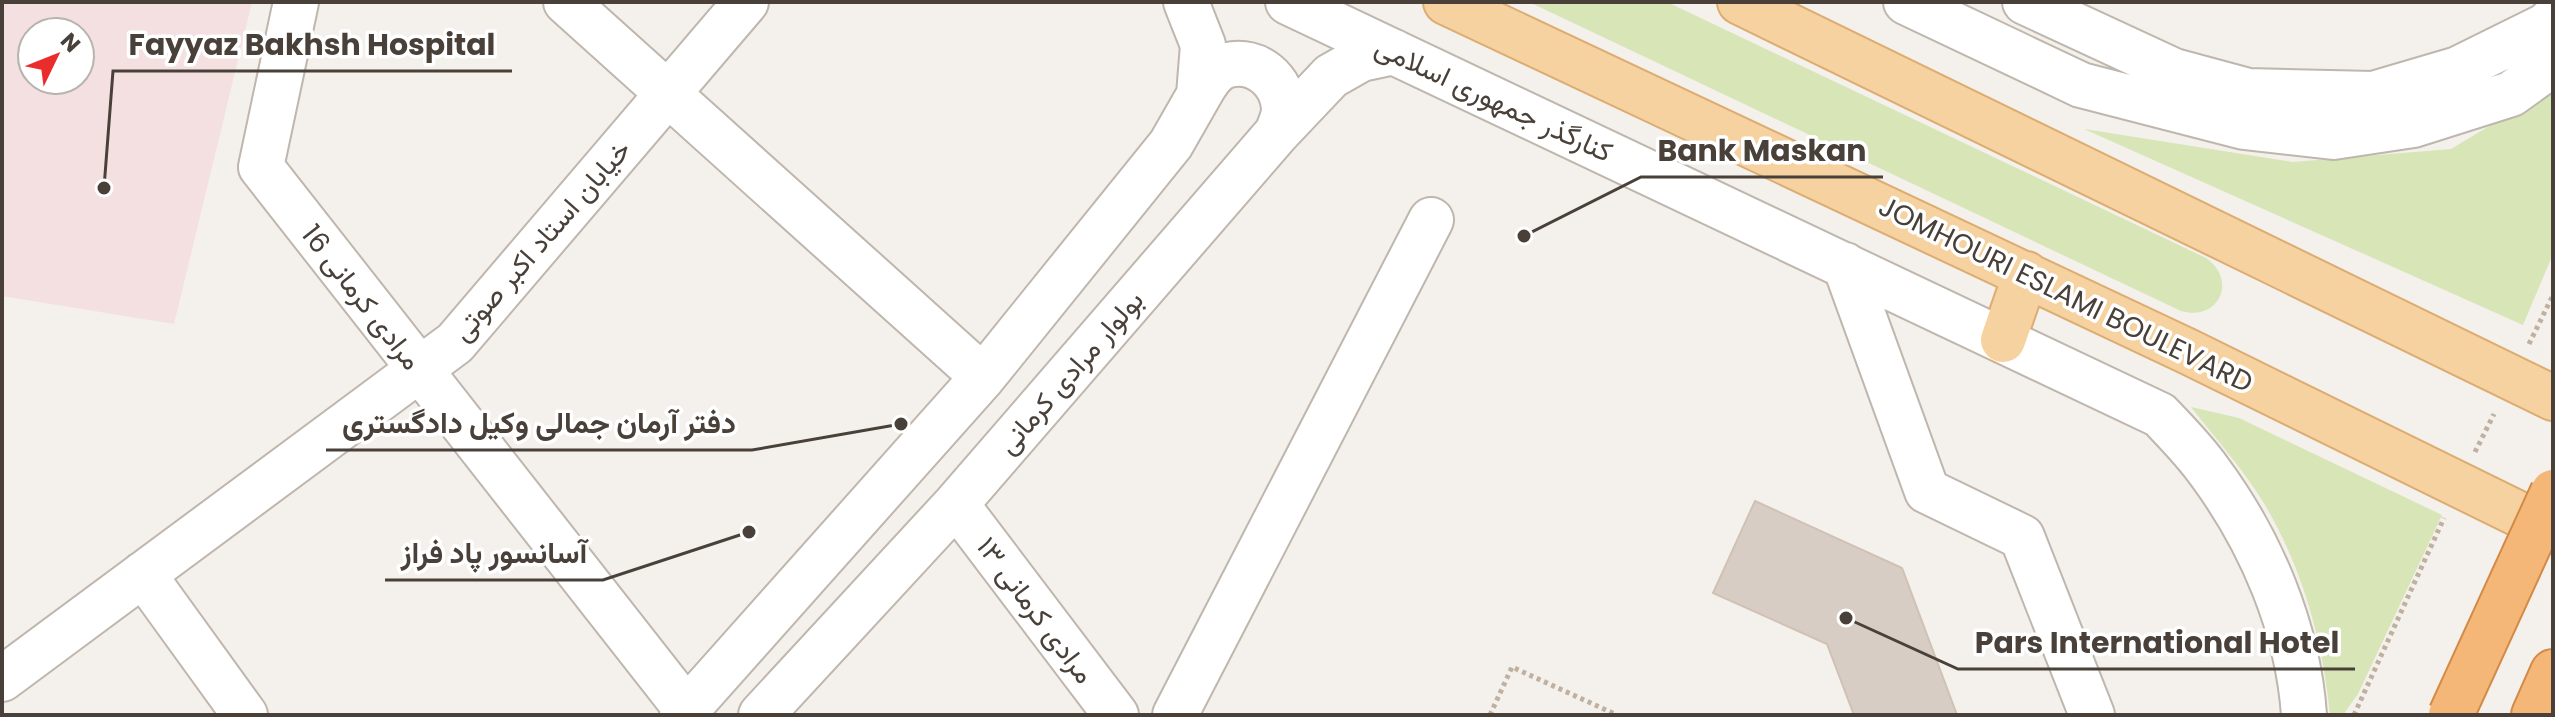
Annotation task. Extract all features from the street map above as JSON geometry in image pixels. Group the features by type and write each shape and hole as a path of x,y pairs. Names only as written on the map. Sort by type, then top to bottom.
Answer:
{"highway":[{"path":"2451,715 2553,492"},
{"path":"2534,715 2553,672"}],"main road":[{"name":"JOMHOURI ESLAMI BOULEVARD","path":"1446,2 2026,274 2553,531"},
{"path":"1740,2 2553,398"},
{"path":"2003,340 2026,274"}],"street":[{"name":"مرادی کرمانی 16","path":"296,2 261,167 684,712"},
{"path":"566,2 983,377"},
{"name":"خیابان استاد اکبر صوتی","path":"2,679 455,343 746,2"},
{"path":"1186,2 1203,45 1199,95"},
{"name":"کنارگذر جمهوری اسلامی","path":"1288,2 2160,415 2208,469 2243,522 2271,578 2291,638 2304,715"},
{"path":"1906,2 2081,85 2244,127 2333,137 2413,125 2511,94 2553,64"},
{"path":"2025,2 2174,71 2248,91 2373,94 2458,69 2545,26 2553,19"},
{"name":"بولوار مرادی کرمانی","path":"761,715 956,504 1277,133 1331,76 1361,59 1394,52"},
{"path":"684,712 983,377 1171,144 1209,77 1227,65 1249,65 1268,74 1281,91 1284,112 1277,133"},
{"path":"1175,715 1431,220"},
{"path":"1845,265 1927,491 2022,537 2092,715"},
{"name":"مرادی کرمانی ۱۳","path":"956,504 1116,715"},
{"path":"143,574 245,715"}],"path":[{"path":"1490,715 1512,667 1617,715"}],"shaded area":[{"path":"2,2 252,2 174,324 2,296"}],"green space":[{"path":"1529,2 1667,2 2206,258 2221,277 2220,297 2205,310 2194,313 2181,311"},
{"path":"2553,88 2553,254 2523,325 2084,129 2293,162 2451,149"},
{"path":"2191,407 2239,418 2442,515 2358,694 2343,715 2330,715 2322,660 2309,607 2278,530 2248,479"}],"building":[{"path":"1755,501 1902,568 1957,715 1854,715 1827,644 1713,593"}],"place":[{"name":"Fayyaz Bakhsh Hospital","path":"104,188"},
{"name":"Bank Maskan","path":"1524,236"},
{"name":"دفتر آرمان جمالی وکیل دادگستری","path":"901,424"},
{"name":"آسانسور پاد فراز","path":"749,532"},
{"name":"Pars International Hotel","path":"1846,618"}]}
